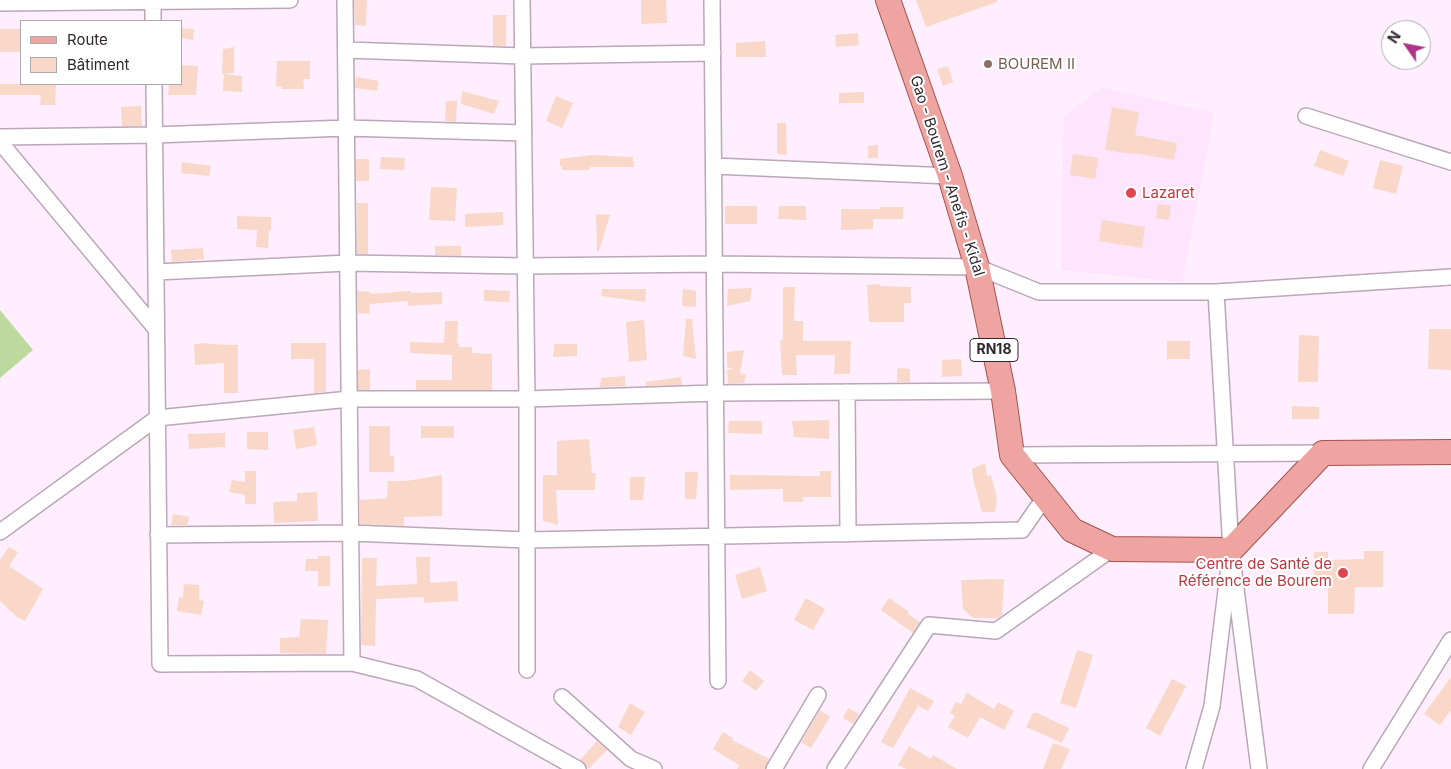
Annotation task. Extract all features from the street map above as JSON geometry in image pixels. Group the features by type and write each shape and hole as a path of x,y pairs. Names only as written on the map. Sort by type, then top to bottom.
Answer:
{"main road":[{"name":"Gao - Bourem - Anefis - Kidal","path":"888,0 950,176 978,267 1002,391 1012,455 1072,530 1112,549 1231,550"},
{"path":"1231,550 1324,453 1451,452"}],"street":[{"path":"0,3 290,0"},
{"path":"345,0 352,663"},
{"path":"522,0 527,399 527,670"},
{"path":"712,0 718,681"},
{"path":"153,1 153,20"},
{"path":"346,50 522,56 713,54"},
{"path":"154,85 160,664 352,663 417,680 578,769"},
{"path":"1306,116 1451,162"},
{"path":"0,137 154,136 346,128 524,133"},
{"path":"0,142 156,329"},
{"path":"714,166 950,176"},
{"path":"156,272 348,263 525,266 714,264 978,267 1039,292 1216,292 1451,277"},
{"path":"1216,292 1231,550 1259,769"},
{"path":"0,532 157,418 350,399 527,399 716,393 1002,391"},
{"path":"846,392 848,534"},
{"path":"1012,455 1324,453"},
{"path":"158,535 351,533 526,540 1022,530 1045,497"},
{"path":"835,769 928,625 996,631 1112,549"},
{"path":"1194,769 1212,706 1231,550"},
{"path":"1371,769 1451,640"},
{"path":"774,769 818,695"},
{"path":"562,696 631,760 654,769"}],"shaded area":[{"name":"Lazaret","path":"1102,88 1214,113 1182,282 1061,270 1064,116"}],"green space":[{"path":"0,310 33,350 0,378"}],"building":[{"path":"354,0 367,0 366,26 355,25"},
{"path":"641,0 666,0 667,23 641,24"},
{"path":"916,0 997,0 997,2 926,27"},
{"path":"493,15 506,15 506,46 493,46"},
{"path":"182,28 194,29 193,40 182,38"},
{"path":"0,29 20,29 20,52 0,52"},
{"path":"858,33 859,45 836,47 835,35"},
{"path":"765,41 766,57 736,57 736,43"},
{"path":"234,47 234,73 222,74 223,49"},
{"path":"277,61 310,61 310,79 303,79 304,89 282,89 282,87 276,86"},
{"path":"182,65 198,66 196,95 168,95 169,85 182,85"},
{"path":"948,66 953,82 943,86 937,69"},
{"path":"224,74 242,76 242,92 223,91"},
{"path":"356,77 379,81 377,91 355,88"},
{"path":"0,84 56,85 55,105 40,105 41,95 0,95"},
{"path":"462,91 499,101 494,114 461,104"},
{"path":"864,92 864,103 839,103 839,93"},
{"path":"556,96 573,103 562,128 546,121"},
{"path":"446,101 457,101 456,122 445,121"},
{"path":"141,106 142,126 122,126 121,107"},
{"path":"1112,107 1139,112 1135,135 1177,143 1174,160 1105,150"},
{"path":"777,123 786,123 787,155 777,154"},
{"path":"878,145 878,158 868,158 868,146"},
{"path":"1320,150 1349,161 1343,176 1314,166"},
{"path":"1073,154 1098,158 1095,179 1070,175"},
{"path":"593,155 633,157 634,167 590,167 589,170 562,170 562,166 560,166 560,159"},
{"path":"381,157 405,158 404,170 380,169"},
{"path":"356,159 369,159 369,181 356,181"},
{"path":"1380,160 1403,166 1396,194 1373,188"},
{"path":"182,162 211,166 209,176 181,173"},
{"path":"431,187 457,188 455,221 429,220"},
{"path":"357,203 368,203 368,254 357,254"},
{"path":"1158,204 1171,206 1169,220 1156,218"},
{"path":"725,206 757,206 757,224 725,224"},
{"path":"779,206 806,206 806,220 778,219"},
{"path":"880,207 903,207 903,219 873,219 873,229 841,230 841,209 880,209"},
{"path":"503,212 503,225 465,227 465,214"},
{"path":"596,214 610,215 599,251 597,251"},
{"path":"237,216 271,217 268,248 256,247 257,230 237,229"},
{"path":"1102,220 1145,227 1142,248 1099,241"},
{"path":"435,246 461,246 461,256 435,255"},
{"path":"203,248 204,259 172,262 171,250"},
{"path":"880,284 880,286 911,287 911,303 904,303 904,322 869,322 867,285"},
{"path":"783,287 795,287 794,321 803,321 803,341 851,341 850,374 834,374 835,355 796,355 797,375 782,375 780,340 783,340"},
{"path":"752,288 750,301 727,306 728,289"},
{"path":"602,289 646,289 645,302 601,296"},
{"path":"683,289 696,291 696,307 682,306"},
{"path":"484,290 510,291 509,302 484,301"},
{"path":"357,291 370,292 370,294 411,291 411,293 442,292 442,304 408,306 408,301 370,304 369,314 358,313"},
{"path":"686,319 692,319 696,359 683,356"},
{"path":"644,320 647,360 629,362 626,322"},
{"path":"445,321 458,321 457,343 459,343 459,347 472,347 472,353 492,354 492,390 416,390 416,380 452,380 452,355 410,353 410,342 444,343"},
{"path":"1429,329 1451,329 1451,370 1428,369"},
{"path":"1299,335 1319,336 1318,382 1298,382"},
{"path":"1167,341 1190,341 1190,359 1167,359"},
{"path":"291,343 326,343 326,392 314,393 314,359 291,359"},
{"path":"194,344 238,345 238,393 224,393 224,363 195,365"},
{"path":"554,344 577,344 577,356 553,357"},
{"path":"744,350 740,373 746,375 744,383 728,384 727,370 733,369 727,367 727,352"},
{"path":"961,359 962,376 942,377 942,360"},
{"path":"897,368 910,369 910,382 897,382"},
{"path":"370,369 370,390 358,390 358,370"},
{"path":"625,376 625,386 600,387 601,378"},
{"path":"681,377 682,385 646,386 646,382"},
{"path":"1292,406 1319,407 1319,419 1292,419"},
{"path":"829,420 829,439 794,437 792,421"},
{"path":"729,421 762,421 762,434 728,433"},
{"path":"369,426 390,426 390,456 394,456 394,472 369,472"},
{"path":"421,426 454,426 454,438 421,438"},
{"path":"314,427 317,445 296,449 293,430"},
{"path":"247,432 268,432 268,450 247,449"},
{"path":"225,433 225,447 189,449 188,434"},
{"path":"589,439 592,473 596,473 595,490 556,490 558,525 543,521 543,475 557,475 557,441"},
{"path":"985,463 987,476 991,475 997,498 995,512 982,512 974,483 972,469"},
{"path":"245,471 256,471 256,504 245,504 245,495 229,492 232,480 245,482"},
{"path":"820,471 831,471 831,497 803,497 803,502 783,502 783,489 730,490 730,475 820,476"},
{"path":"685,472 698,472 696,499 685,499"},
{"path":"442,475 442,516 404,517 404,526 360,524 360,500 387,498 388,481 406,481"},
{"path":"630,477 645,477 643,500 630,500"},
{"path":"317,492 318,521 274,523 273,502 297,501 297,493"},
{"path":"173,514 189,517 187,525 171,525"},
{"path":"9,547 18,552 9,566 43,589 25,621 17,617 0,601 0,560"},
{"path":"1364,551 1383,551 1383,587 1355,587 1354,614 1328,614 1328,587 1314,587 1314,552 1328,552 1328,560 1364,559"},
{"path":"318,556 330,556 330,586 318,586 318,571 305,571 306,559 318,559"},
{"path":"416,557 430,557 430,583 457,581 458,601 424,603 424,597 376,599 375,646 361,645 362,558 377,558 376,586 417,584"},
{"path":"760,567 767,591 742,599 735,575"},
{"path":"1004,579 1002,615 998,618 973,618 963,609 961,580"},
{"path":"184,584 199,585 199,600 204,601 201,615 177,611 179,597 183,598"},
{"path":"806,598 825,609 813,630 794,620"},
{"path":"889,598 920,622 913,633 881,610"},
{"path":"301,619 328,620 326,654 280,653 280,638 299,637"},
{"path":"1077,650 1093,655 1076,708 1060,703"},
{"path":"750,670 764,681 756,691 742,681"},
{"path":"1451,677 1451,710 1440,725 1424,714"},
{"path":"1172,679 1186,686 1160,736 1146,728"},
{"path":"910,688 934,701 928,711 918,706 893,748 881,742"},
{"path":"967,693 994,709 998,702 1014,711 1004,730 980,717 968,738 948,727 955,716 950,713 956,702 961,704"},
{"path":"630,703 645,712 631,735 618,727"},
{"path":"848,708 859,714 853,724 843,718"},
{"path":"820,710 830,717 811,748 801,742"},
{"path":"1033,713 1037,713 1069,728 1062,743 1026,727"},
{"path":"723,732 733,738 732,740 769,759 765,769 737,769 739,765 713,749"},
{"path":"597,741 607,750 588,769 586,764 580,760"},
{"path":"1053,743 1070,749 1061,769 1043,769"},
{"path":"909,746 931,759 933,755 957,769 906,769 898,765"}],"place":[{"name":"BOUREM II","path":"988,64"},
{"name":"Lazaret","path":"1131,193"},
{"name":"Centre de Santé de Référence de Bourem","path":"1343,573"}]}
